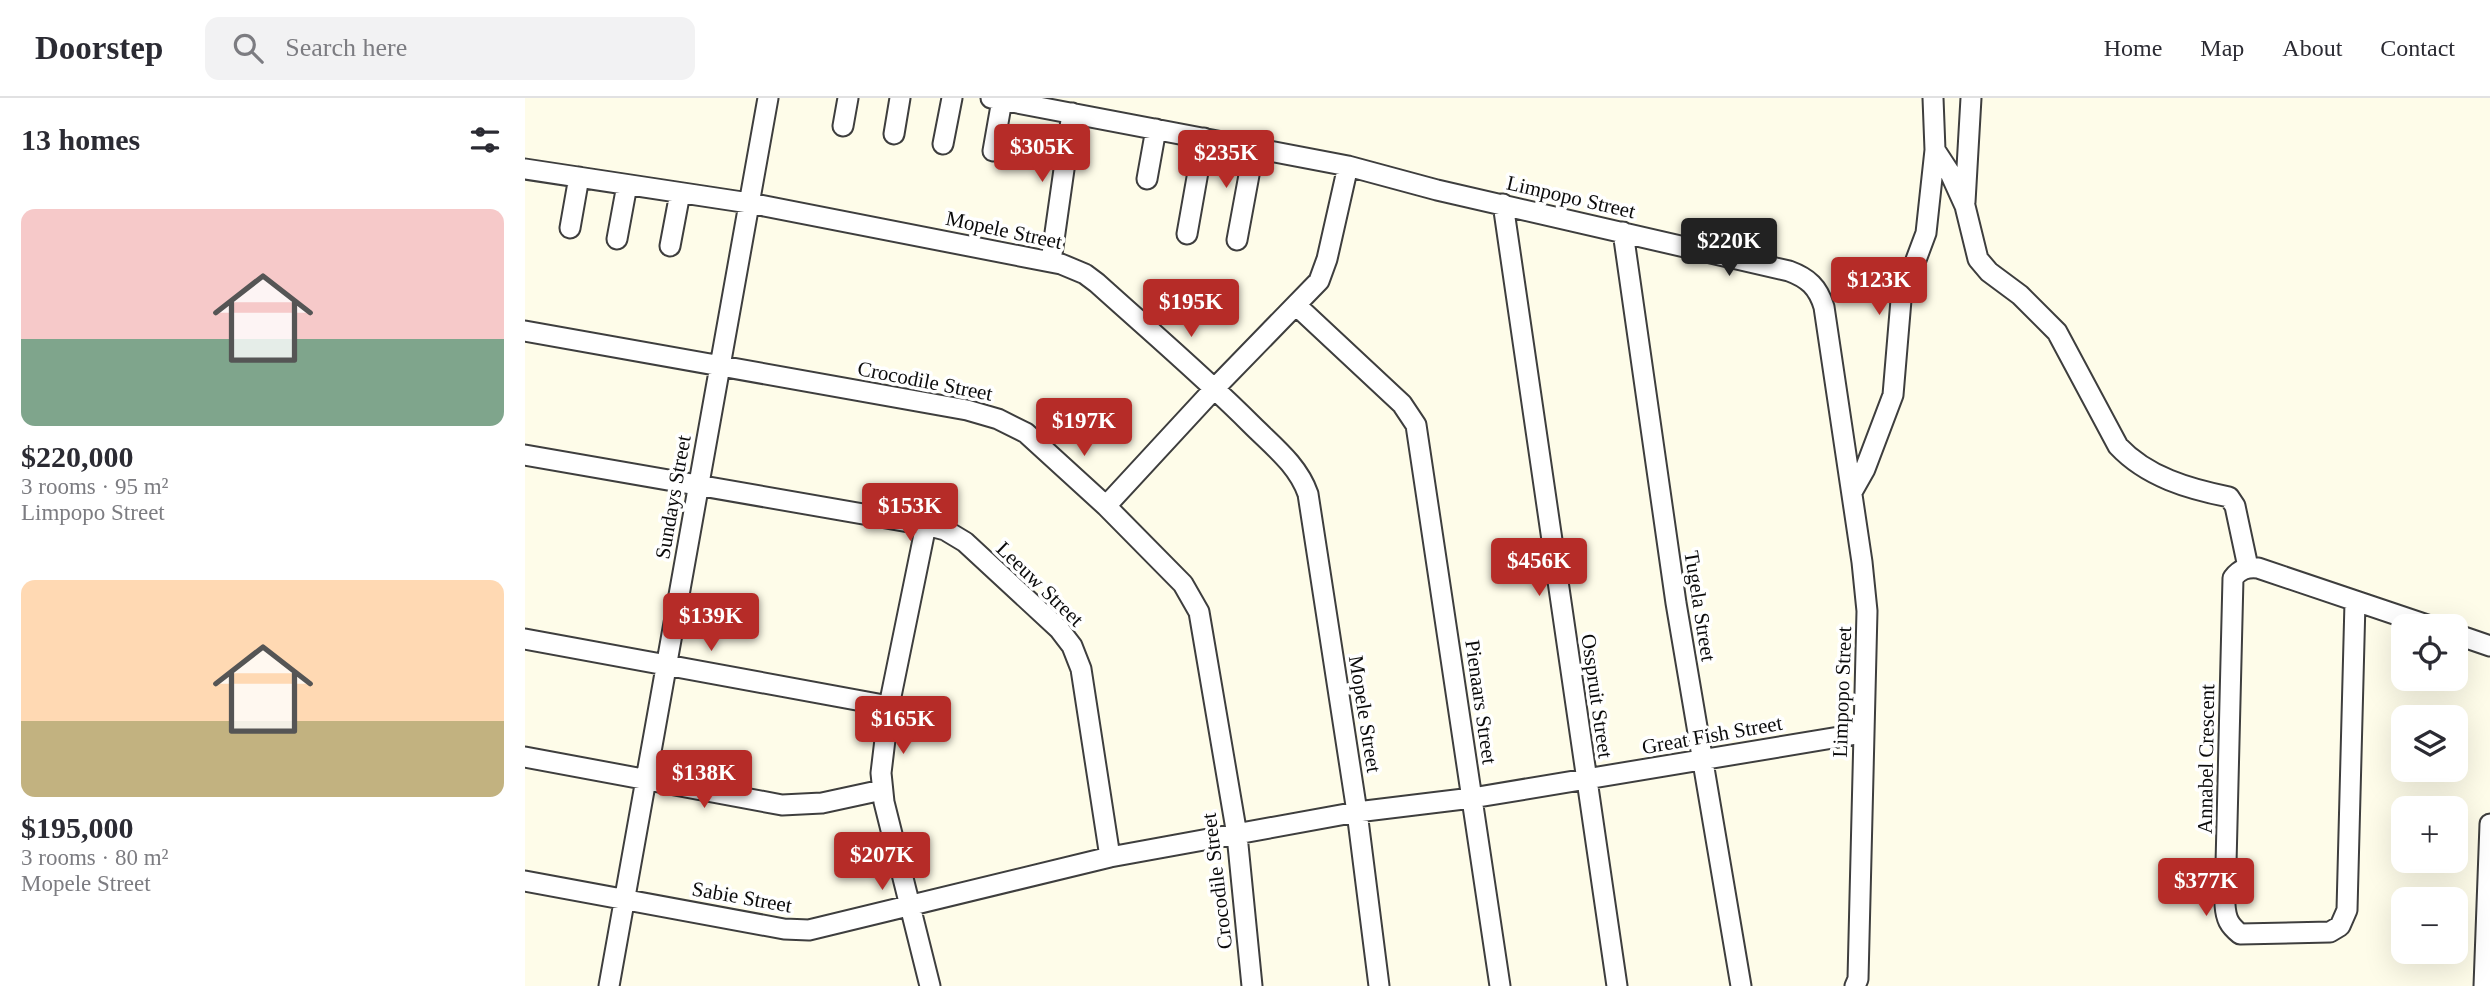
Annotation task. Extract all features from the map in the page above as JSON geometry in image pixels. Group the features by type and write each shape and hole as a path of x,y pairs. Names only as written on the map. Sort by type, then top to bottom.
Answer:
{"street":[{"name":"Sundays Street","path":"609,986 768,98"},
{"path":"843,126 848,98"},
{"path":"894,134 900,98"},
{"path":"943,144 952,98"},
{"path":"1852,492 1865,470 1893,394 1901,300 1926,233 1935,150 1933,98"},
{"path":"1965,206 1971,98"},
{"path":"993,151 996,99"},
{"name":"Limpopo Street","path":"996,99 1348,166 1437,190 1789,271 1813,284 1825,307 1867,611 1858,979 1855,986"},
{"path":"1051,261 1072,113"},
{"path":"1147,179 1156,129"},
{"path":"1187,234 1204,138"},
{"path":"1237,240 1254,148"},
{"path":"1935,150 1950,173 1965,206 1978,260 1989,272 2020,295 2057,332 2118,446 2135,462 2153,473 2203,491 2229,497 2235,506 2248,568 2258,568 2392,614"},
{"path":"1106,506 1319,281 1324,270 1348,166"},
{"name":"Mopele Street","path":"526,174 579,177 749,203 1051,261 1072,268 1097,283 1215,388 1288,461 1304,482 1308,494 1357,812 1379,986"},
{"path":"570,229 579,177"},
{"path":"617,239 627,185"},
{"path":"670,246 680,193"},
{"name":"Osspruit Street","path":"1503,204 1617,986"},
{"name":"Tugela Street","path":"1623,232 1676,603 1741,986"},
{"name":"Pienaars Street","path":"1297,306 1402,404 1416,425 1500,986"},
{"name":"Crocodile Street","path":"525,331 967,410 998,419 1026,433 1106,506 1184,584 1199,612 1237,835 1252,986"},
{"name":"Leeuw Street","path":"525,455 926,525 945,530 965,542 1059,629 1072,646 1081,669 1110,857"},
{"path":"926,525 889,706 881,790 930,986"},
{"name":"Annabel Crescent","path":"2248,568 2238,571 2233,578 2225,905 2226,919 2232,928 2241,934 2330,932 2340,926 2347,910 2355,602"},
{"path":"525,639 889,706"},
{"path":"2468,639 2490,646"},
{"name":"Great Fish Street","path":"1237,835 1357,812 1472,798 1863,733"},
{"path":"525,757 791,806 822,803 881,790"},
{"path":"2483,986 2490,824"},
{"name":"Sabie Street","path":"525,880 801,930 826,927 1110,857 1237,835"}]}
